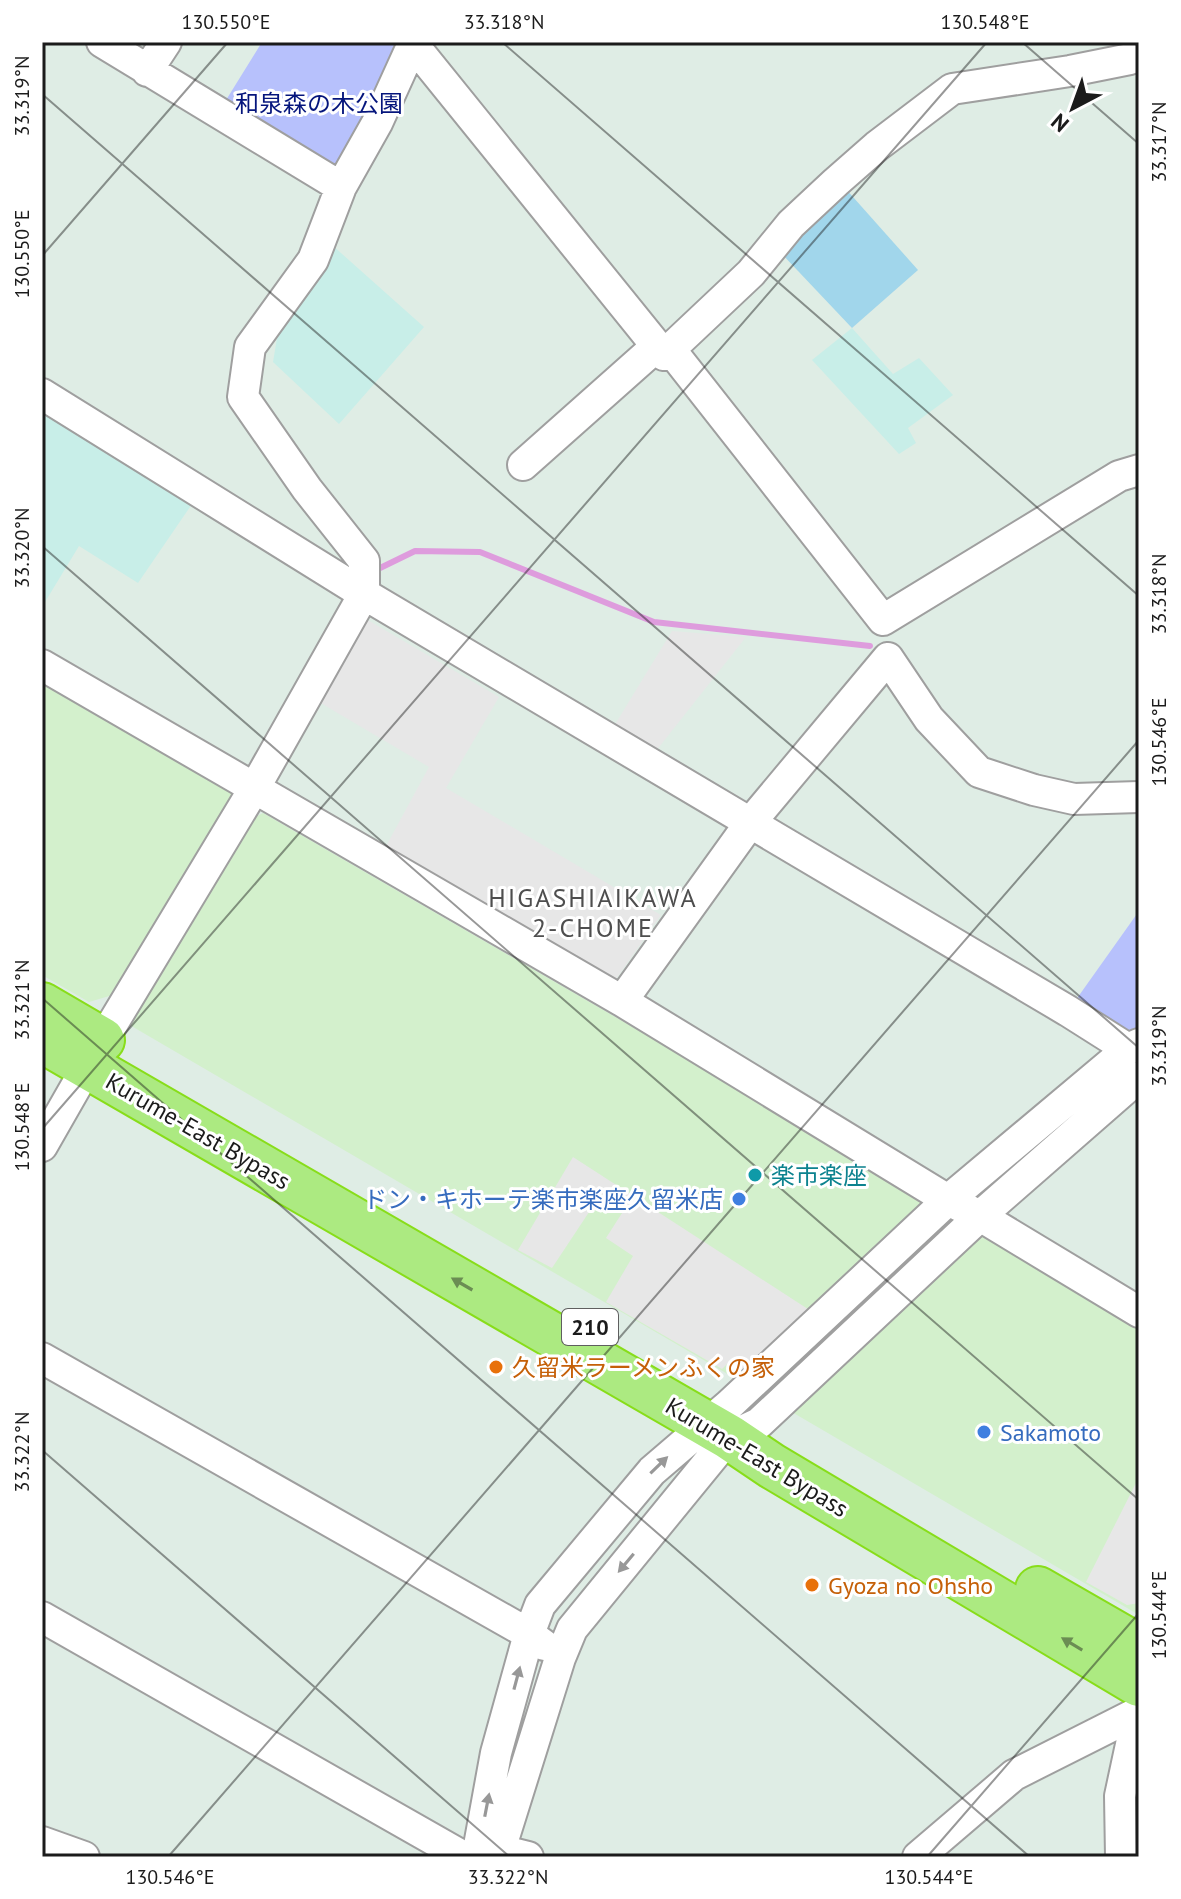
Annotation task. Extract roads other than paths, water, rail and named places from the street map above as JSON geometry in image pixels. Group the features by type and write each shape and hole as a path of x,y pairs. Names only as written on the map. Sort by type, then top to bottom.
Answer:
{"highway":[{"name":"Kurume-East Bypass","path":"42,1005 95,1054 730,1422 817,1461 1139,1647"},
{"name":"Kurume-East Bypass","path":"42,1040 95,1054"},
{"name":"Kurume-East Bypass","path":"730,1422 813,1491 1139,1703"}],"street":[{"path":"102,42 341,187"},
{"path":"147,71 166,42"},
{"path":"42,1146 254,789 364,594 364,561 307,489 243,397 250,347 313,260 341,187 377,123 412,44 664,348 883,620 888,658 929,719 979,772 1074,799 1139,797"},
{"path":"523,465 751,273 791,224 877,146 952,89 1132,59"},
{"path":"42,394 364,594 1133,1047 948,1200 730,1422 572,1629 504,1837 484,1857"},
{"path":"883,620 1119,476 1139,470"},
{"path":"622,1001 750,823 888,658"},
{"path":"42,665 622,1001 948,1200 1139,1312"},
{"path":"477,1857 496,1753 529,1634 540,1605 588,1545 652,1471 730,1422 980,1216 1139,1077"},
{"path":"42,1358 529,1634 560,1658"},
{"path":"42,1617 464,1857"},
{"path":"918,1857 1014,1775 1139,1703"},
{"path":"1121,1857 1120,1796 1139,1703"},
{"path":"42,1842 84,1857"}],"waterway":[{"path":"376,570 415,551 480,552 654,622 870,646"},
{"path":"825,1335 945,1228"}],"place":[{"name":"楽市楽座","path":"755,1175"},
{"name":"ドン・キホーテ楽市楽座久留米店","path":"739,1199"},
{"name":"久留米ラーメンふくの家","path":"496,1367"},
{"name":"Sakamoto","path":"984,1432"},
{"name":"Gyoza no Ohsho","path":"812,1585"}],"district":[{"name":"HIGASHIAIKAWA 2-CHOME","path":"593,912"}],"park label":[{"name":"和泉森の木公園","path":"319,103"}]}
